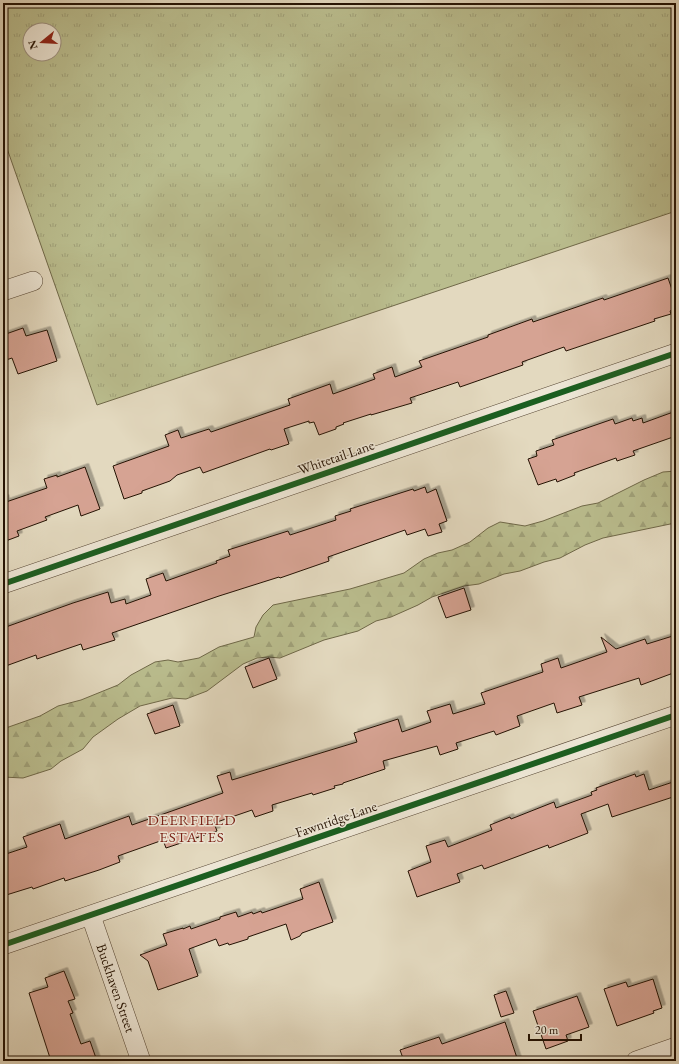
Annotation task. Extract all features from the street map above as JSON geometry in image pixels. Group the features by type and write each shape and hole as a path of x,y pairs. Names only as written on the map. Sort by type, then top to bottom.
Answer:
{"street":[{"path":"3,291 33,281"},
{"name":"Whitetail Lane","path":"3,584 676,353"},
{"name":"Fawnridge Lane","path":"3,945 676,715"},
{"name":"Buckhaven Street","path":"91,916 141,1061"},
{"path":"636,1061 676,1048"}],"green space":[{"path":"3,3 676,3 676,211 97,405 3,137"},
{"path":"676,471 675,523 603,538 585,545 560,558 520,571 504,574 479,584 464,586 432,597 391,617 376,621 358,631 324,640 280,658 257,658 243,664 207,691 186,699 172,698 140,706 118,719 93,737 83,749 61,761 51,769 23,778 3,777 3,729 40,716 58,706 81,700 118,685 131,675 155,662 168,660 178,662 199,658 219,647 254,637 256,627 263,615 273,605 350,589 404,573 424,559 438,553 452,550 470,542 488,528 500,522 525,526 543,521 582,506 598,503 663,472"}],"building":[{"path":"668,278 676,301 676,308 670,311 671,314 654,319 655,321 566,351 564,347 522,362 523,365 460,387 458,382 410,398 412,403 343,423 344,424 336,427 336,429 319,435 314,422 309,423 309,421 284,429 289,444 271,450 270,449 203,473 200,467 177,475 170,481 124,499 113,466 169,446 165,435 178,430 181,438 209,429 211,432 290,405 288,399 330,384 333,394 375,379 373,374 392,367 395,377 422,367 419,361 488,337 488,335 532,319 533,322"},
{"path":"23,328 26,336 47,330 57,361 18,374 12,358 3,361 3,335"},
{"path":"676,411 676,436 633,451 635,455 617,461 616,458 574,473 575,475 557,482 556,479 538,485 528,459 537,456 536,451 554,445 552,440 613,419 615,424 632,418 633,421 642,418 643,423"},
{"path":"85,467 100,509 81,516 78,505 45,517 47,520 17,531 19,536 3,542 3,498 5,498 6,502 47,488 44,479 57,475 57,477"},
{"path":"425,487 427,493 436,489 447,521 439,524 442,532 428,536 425,529 407,535 405,530 328,557 329,561 280,578 279,577 219,596 112,633 115,640 83,650 81,644 37,659 36,655 3,667 3,628 108,592 111,603 125,599 126,604 151,595 146,579 163,573 166,581 217,563 216,561 230,556 228,550 288,531 290,535 336,520 335,516 351,511 350,509 413,489 414,491"},
{"path":"464,588 471,610 446,618 438,597"},
{"path":"676,635 676,672 641,685 639,678 579,697 582,705 557,713 554,703 517,716 520,726 496,735 494,731 456,743 458,749 440,755 437,746 383,761 385,769 334,786 335,788 272,805 273,811 255,817 252,810 214,823 217,831 166,848 163,840 118,856 120,862 99,870 65,881 64,878 33,889 32,887 3,896 3,855 27,847 23,837 60,824 65,839 129,816 132,825 223,793 217,776 230,772 232,780 357,742 354,733 398,719 402,732 431,722 427,711 450,704 453,714 485,704 481,693 543,672 541,664 558,658 561,668 607,652 601,637 616,649 645,639 647,644"},
{"path":"269,658 277,679 253,688 245,667"},
{"path":"173,705 180,726 155,734 147,714"},
{"path":"635,774 636,777 644,774 649,790 676,781 676,796 612,817 608,804 581,814 588,833 549,848 548,845 484,869 482,865 457,874 460,882 417,897 408,871 431,862 426,846 445,840 448,847 492,830 490,825 510,817 511,819 554,802 556,808 592,795 591,792 597,790 596,788"},
{"path":"319,882 333,922 302,933 300,936 291,940 286,924 229,945 228,943 219,946 216,939 189,949 198,976 158,990 148,961 140,955 167,945 163,934 190,926 191,929 236,912 238,917 252,912 253,914 261,911 262,913 303,899 300,889"},
{"path":"64,971 75,999 68,1001 73,1013 70,1014 81,1044 90,1041 97,1061 51,1061 29,993 48,987 45,978"},
{"path":"653,979 662,1008 653,1011 654,1013 617,1026 604,989 626,982 628,987"},
{"path":"506,991 514,1013 501,1017 494,995"},
{"path":"577,996 589,1027 566,1035 568,1041 546,1049 533,1011"},
{"path":"505,1022 518,1061 404,1061 400,1050 439,1037 442,1044"}],"cycle path":[{"path":"3,584 676,353"},
{"path":"3,945 676,715"}],"district":[{"name":"DEERFIELD ESTATES","path":"192,828"}]}
